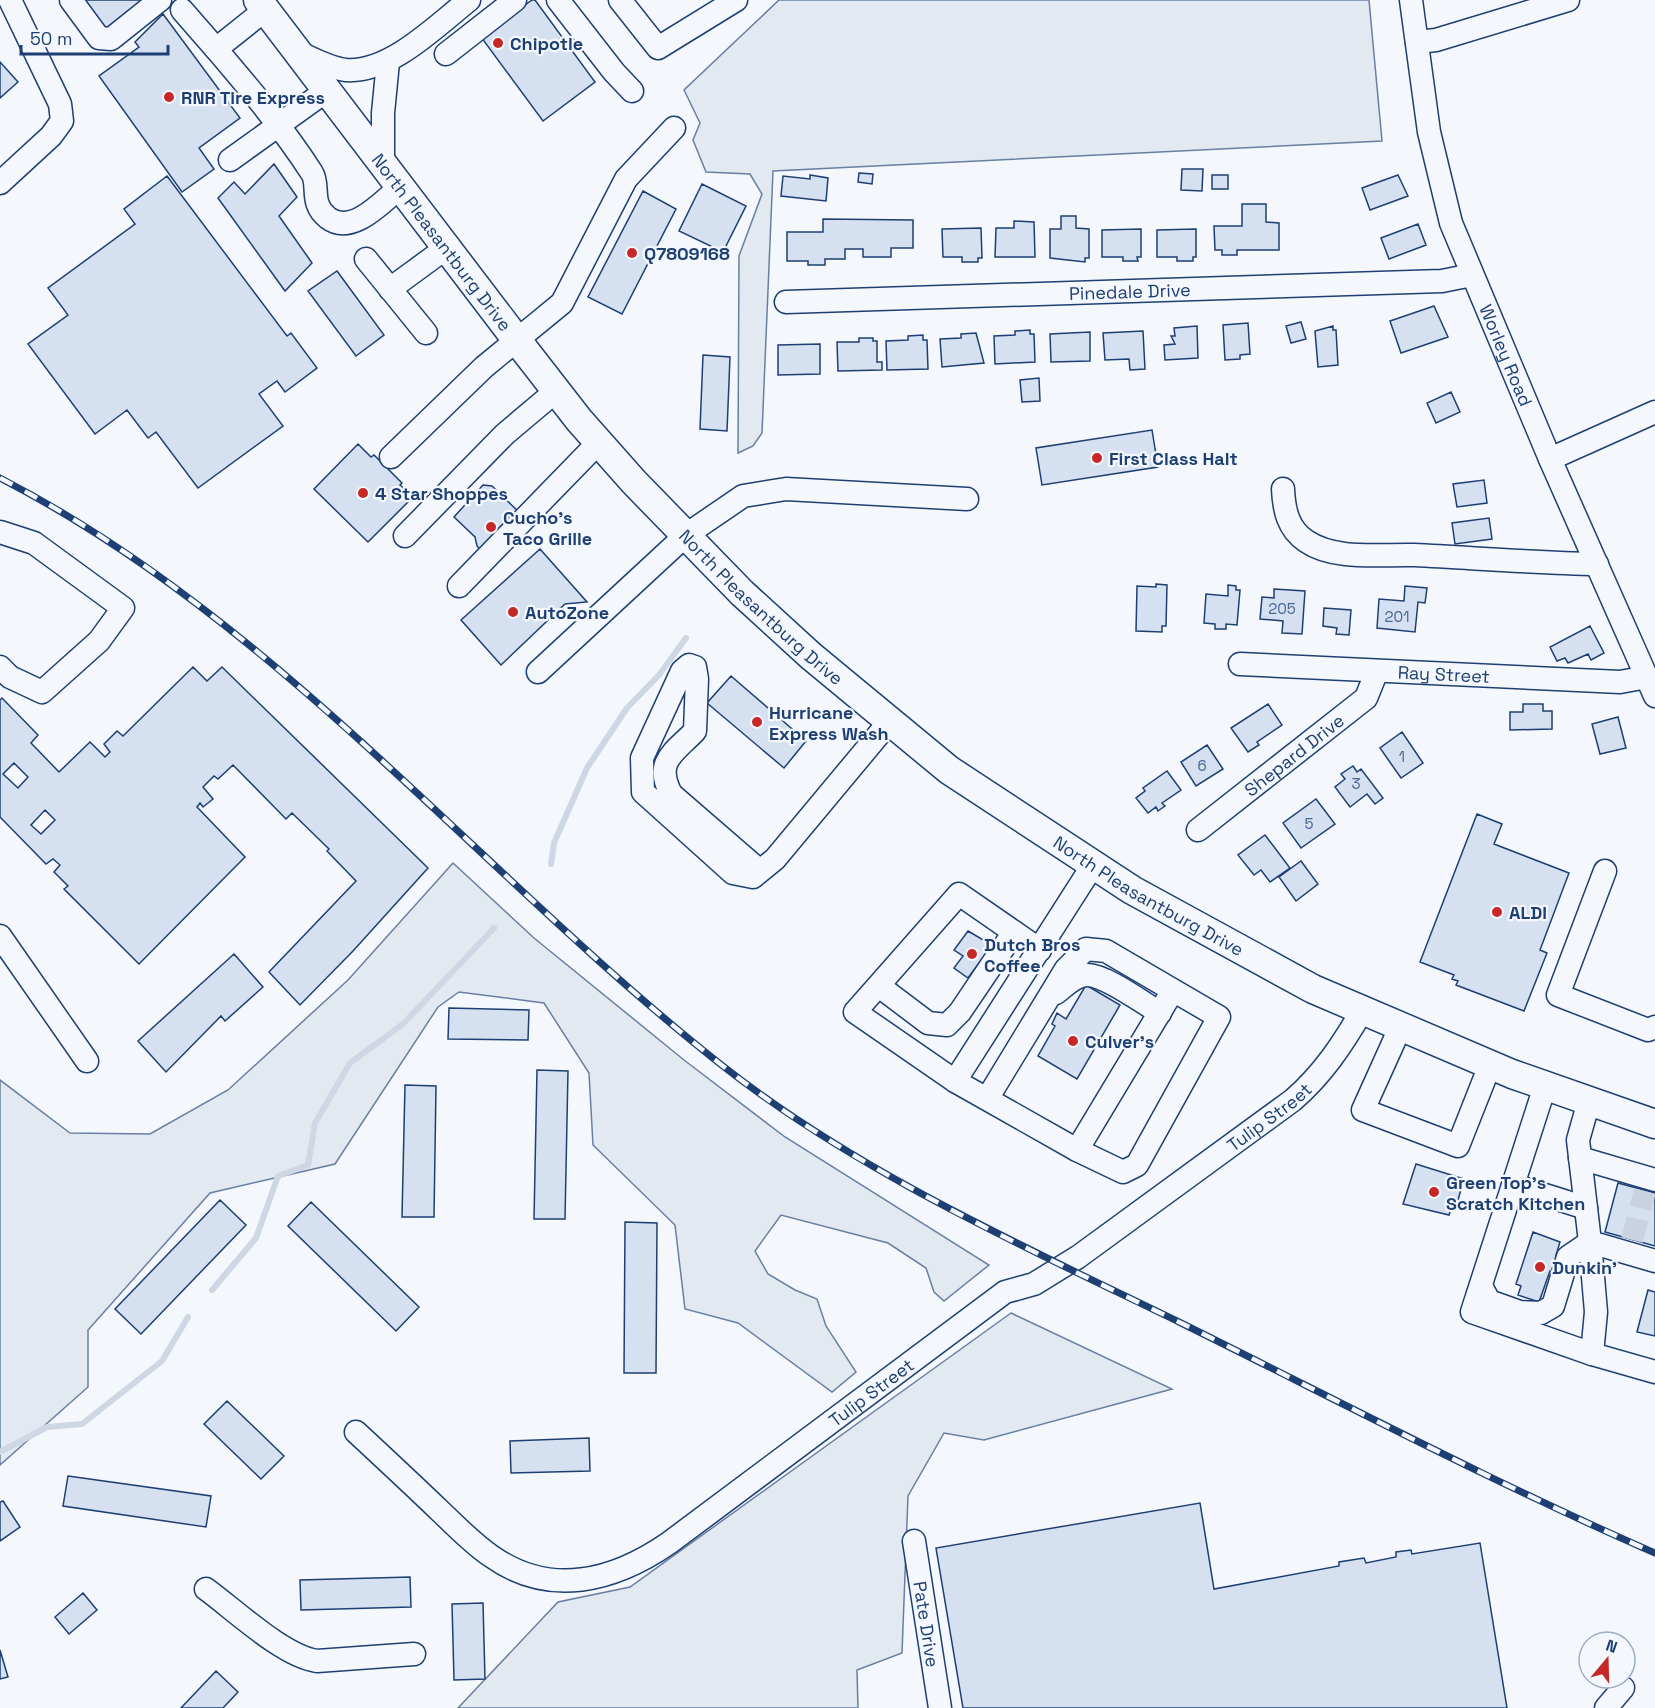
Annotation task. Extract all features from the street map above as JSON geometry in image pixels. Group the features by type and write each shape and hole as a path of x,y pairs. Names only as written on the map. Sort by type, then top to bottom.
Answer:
{"main road":[{"name":"North Pleasantburg Drive","path":"261,5 556,391 599,442 742,593 811,656 949,770 1093,865 1218,939 1313,989 1490,1065 1655,1124"}],"street":[{"path":"71,0 99,38 103,39 111,39 160,0"},
{"path":"295,51 322,64 347,70 388,62 469,0"},
{"path":"446,54 515,0"},
{"path":"558,0 614,72 632,91"},
{"path":"620,0 658,48 736,0"},
{"name":"Worley Road","path":"1412,0 1437,173 1451,223 1550,459 1651,687"},
{"path":"1417,42 1436,40 1568,0"},
{"path":"216,48 261,5"},
{"path":"182,10 280,124 315,177 315,199 329,219 348,224 367,214 391,177 383,113 388,62"},
{"path":"0,183 51,136 62,121 60,104 9,14"},
{"path":"230,160 326,92"},
{"path":"391,457 516,339 562,303 626,179 674,128"},
{"path":"390,289 446,248"},
{"path":"366,259 426,333"},
{"name":"Pinedale Drive","path":"786,302 1442,280 1472,275"},
{"path":"405,536 505,434 556,391"},
{"path":"1550,459 1655,412"},
{"path":"459,586 599,442"},
{"path":"538,672 686,536 743,496 786,489 967,499"},
{"path":"1283,489 1285,514 1292,527 1305,541 1321,548 1365,555 1597,564"},
{"path":"0,532 34,543 123,608 99,641 42,692 10,677 0,667"},
{"name":"Ray Street","path":"1240,664 1620,681 1651,687"},
{"path":"760,871 671,794 663,779 665,765 672,752 694,731 698,680 695,667 689,665 675,682 642,758 643,792 733,873 753,877 775,859 890,721"},
{"name":"Shepard Drive","path":"1198,830 1366,698 1377,671"},
{"path":"956,1081 1093,865"},
{"path":"1605,871 1558,995 1648,1030 1655,1027"},
{"path":"987,1099 1066,969 1086,949 1106,951 1172,992 1219,1017 1137,1166 1123,1172 1077,1150 987,1099 956,1081 855,1012 959,894 1040,950"},
{"path":"879,986 928,1023 947,1025 960,1012 1014,932"},
{"path":"0,936 87,1061"},
{"path":"1048,999 1074,979 1088,975 1101,979 1160,1012"},
{"path":"1077,1150 1172,992"},
{"name":"Tulip Street","path":"356,1432 480,1548 506,1566 539,1577 566,1581 594,1579 624,1570 669,1543 1005,1292 1034,1284 1078,1257 1293,1100 1314,1082 1341,1048 1362,1011"},
{"path":"1400,1028 1363,1110 1458,1146 1490,1065"},
{"path":"1545,1086 1472,1312 1592,1354 1655,1372"},
{"path":"1589,1101 1578,1140 1596,1312 1592,1354"},
{"path":"1580,1158 1650,1183"},
{"path":"1513,1185 1586,1208"},
{"path":"1481,1286 1489,1301 1520,1312 1541,1313 1553,1306 1568,1257 1590,1242 1630,1246 1655,1261"},
{"name":"Pate Drive","path":"914,1540 940,1708"},
{"path":"206,1589 284,1649 303,1659 317,1661 414,1654"},
{"path":"1606,1708 1621,1690"}],"shaded area":[{"path":"779,0 1369,0 1382,141 773,171 762,433 753,446 738,453 739,256 762,194 750,174 706,172 693,140 700,123 684,90"},
{"path":"453,863 534,938 684,1060 785,1137 989,1265 944,1301 934,1292 926,1268 888,1243 781,1215 755,1251 768,1274 795,1290 817,1299 826,1326 856,1372 832,1392 738,1323 685,1309 675,1225 593,1145 589,1073 544,1003 459,992 438,1007 335,1164 210,1193 88,1330 88,1387 0,1465 0,1080 70,1133 150,1134 228,1090 348,980"},
{"path":"1011,1313 1172,1389 984,1440 944,1433 908,1496 902,1653 857,1670 858,1708 458,1708 558,1602 630,1587"}],"building":[{"path":"84,0 150,0 107,32"},
{"path":"535,0 595,82 543,121 481,37"},
{"name":"RNR Tire Express","path":"163,14 240,118 199,148 214,169 182,192 99,76 139,47 135,42"},
{"path":"0,62 18,82 0,98"},
{"path":"274,164 297,197 279,216 312,263 285,291 218,198 234,182 245,194"},
{"path":"1182,169 1203,169 1202,191 1181,190"},
{"path":"859,173 873,174 872,184 858,182"},
{"path":"810,175 828,178 826,201 781,196 783,176 810,179"},
{"path":"1212,175 1228,175 1228,189 1212,189"},
{"path":"1398,175 1408,196 1370,210 1362,188"},
{"path":"167,176 287,336 291,333 317,368 285,392 277,381 259,394 283,426 198,488 156,432 148,438 127,410 95,434 28,344 68,315 48,288 135,224 124,209"},
{"path":"702,184 746,206 723,252 679,231"},
{"name":"Q7809168","path":"643,191 676,209 622,314 588,297"},
{"path":"1242,204 1266,204 1266,222 1279,223 1279,250 1237,250 1237,255 1222,255 1222,250 1215,250 1214,226 1242,226"},
{"path":"1061,216 1076,216 1076,228 1089,229 1089,258 1085,258 1085,262 1050,258 1050,229 1061,229"},
{"path":"823,219 913,220 913,248 891,248 891,257 863,257 863,249 845,249 845,259 825,259 825,265 808,265 808,261 787,261 787,232 823,232"},
{"path":"1014,221 1034,222 1035,257 995,257 996,228 1014,228"},
{"path":"1418,224 1426,245 1389,259 1381,238"},
{"path":"981,228 982,258 978,258 978,262 962,262 962,257 943,257 942,229"},
{"path":"1141,229 1141,257 1137,257 1138,261 1123,261 1123,257 1102,257 1102,230"},
{"path":"1196,229 1196,257 1193,257 1193,261 1177,261 1177,257 1157,257 1157,230"},
{"path":"337,271 384,335 356,356 308,291"},
{"path":"1434,306 1448,337 1401,353 1390,321"},
{"path":"1301,322 1306,339 1291,343 1286,326"},
{"path":"1248,323 1250,354 1240,355 1240,359 1225,360 1223,325"},
{"path":"1197,326 1198,358 1165,360 1164,345 1175,344 1171,336 1175,336 1174,328"},
{"path":"1333,326 1333,330 1336,330 1338,365 1318,367 1315,331"},
{"path":"1030,330 1030,334 1034,334 1035,362 995,364 994,336 1015,335 1015,331"},
{"path":"1143,331 1145,369 1130,370 1129,359 1105,360 1103,333"},
{"path":"1090,332 1090,361 1051,362 1050,334"},
{"path":"976,333 984,363 942,367 940,339 961,338 961,334"},
{"path":"923,335 923,340 927,340 928,369 887,370 886,341 908,340 908,336"},
{"path":"859,338 873,338 873,341 877,341 877,362 882,362 882,370 838,371 837,342 859,342"},
{"path":"820,344 820,374 778,375 778,345"},
{"path":"703,355 730,357 727,431 700,429"},
{"path":"1039,378 1040,401 1022,402 1020,380"},
{"path":"1451,392 1460,412 1436,423 1427,403"},
{"name":"First Class Halt","path":"1152,430 1158,467 1042,485 1036,448"},
{"name":"4 Star Shoppes","path":"358,444 371,457 374,455 413,497 368,542 314,489"},
{"path":"1484,480 1487,503 1457,507 1453,484"},
{"name":"Cucho’s Taco Grille","path":"483,485 492,486 525,518 484,554 477,546 475,537 454,517"},
{"path":"1489,518 1492,539 1455,544 1452,523"},
{"name":"AutoZone","path":"540,549 587,602 565,604 501,665 461,620"},
{"path":"1156,584 1167,585 1166,626 1162,626 1162,632 1136,631 1137,586 1156,587"},
{"path":"1228,585 1236,586 1236,590 1240,590 1237,625 1226,624 1226,629 1215,629 1215,624 1204,623 1206,594 1228,596"},
{"path":"1405,586 1427,588 1425,603 1418,602 1415,632 1377,628 1379,599 1404,601"},
{"path":"1274,589 1305,591 1302,634 1282,633 1283,621 1260,619 1262,597 1274,598"},
{"path":"1324,608 1351,610 1349,635 1336,634 1337,628 1323,626"},
{"path":"1590,626 1604,653 1591,660 1588,654 1568,663 1565,658 1557,661 1550,647"},
{"path":"193,667 207,681 222,667 428,868 353,951 300,1005 269,972 356,881 327,851 329,849 292,813 286,819 233,765 218,779 214,776 203,787 213,799 203,807 200,803 197,807 245,857 139,964 64,889 68,886 54,872 60,865 53,859 46,864 0,817 0,700 2,698 38,735 31,743 59,772 90,742 105,757 110,752 104,744 117,731 123,736","holes":["14,763 28,777 18,788 3,774","45,810 55,820 41,834 31,825"]},
{"name":"Hurricane Express Wash","path":"731,676 806,741 784,768 707,703"},
{"path":"1268,704 1282,725 1257,742 1259,745 1248,752 1231,728"},
{"path":"1523,704 1543,704 1543,711 1552,711 1552,729 1510,730 1510,712 1523,712"},
{"path":"1618,717 1626,748 1600,754 1592,724"},
{"path":"1402,732 1423,763 1401,778 1380,748"},
{"path":"1207,745 1223,769 1196,786 1181,762"},
{"path":"1353,766 1357,772 1361,769 1383,798 1375,804 1367,794 1350,807 1335,787 1345,779 1341,774"},
{"path":"1167,771 1181,790 1162,803 1165,806 1158,811 1156,807 1148,813 1136,798 1145,791 1143,788"},
{"path":"1316,799 1335,824 1301,848 1283,823"},
{"name":"ALDI","path":"1477,814 1502,824 1494,844 1569,873 1540,950 1547,953 1524,1011 1456,985 1458,981 1452,979 1454,975 1420,962"},
{"path":"1265,835 1290,868 1270,882 1261,870 1254,875 1238,855"},
{"path":"1301,861 1318,884 1296,901 1279,877"},
{"name":"Dutch Bros Coffee","path":"968,931 997,948 987,952 968,978 954,968 963,956 954,950"},
{"path":"234,954 263,987 225,1021 221,1016 166,1072 138,1041"},
{"name":"Culver's","path":"1086,985 1120,1005 1077,1079 1038,1056 1055,1026 1052,1024 1057,1013 1066,1019"},
{"path":"449,1008 529,1010 528,1040 448,1039"},
{"path":"537,1070 568,1071 565,1219 534,1219"},
{"path":"405,1085 436,1086 434,1217 402,1217"},
{"name":"Green Top's Scratch Kitchen","path":"1416,1164 1464,1179 1456,1207 1452,1206 1449,1215 1403,1204"},
{"path":"1618,1183 1655,1193 1655,1246 1605,1232"},
{"path":"220,1200 246,1225 141,1334 115,1309"},
{"path":"311,1202 419,1307 396,1331 288,1226"},
{"path":"625,1222 657,1223 656,1373 624,1373"},
{"name":"Dunkin'","path":"1533,1232 1560,1242 1556,1255 1556,1273 1550,1271 1539,1302 1518,1295 1521,1286 1516,1284"},
{"path":"1648,1290 1655,1292 1655,1336 1637,1332"},
{"path":"227,1401 284,1456 261,1479 204,1424"},
{"path":"589,1438 590,1471 511,1473 510,1441"},
{"path":"68,1476 211,1496 206,1527 63,1506"},
{"path":"3,1501 20,1527 0,1541 0,1502"},
{"path":"1200,1503 1214,1589 1339,1566 1339,1562 1364,1558 1366,1563 1396,1557 1396,1552 1411,1550 1412,1554 1480,1543 1507,1708 963,1708 936,1548"},
{"path":"410,1577 411,1607 301,1610 300,1580"},
{"path":"83,1593 97,1610 69,1634 55,1617"},
{"path":"483,1603 485,1679 454,1680 452,1604"},
{"path":"0,1650 8,1677 0,1679"},
{"path":"216,1671 238,1692 223,1708 181,1708"}],"waterway":[{"path":"551,864 554,843 587,768 627,708 659,675 686,638"},
{"path":"212,1290 256,1238 278,1176 308,1165 315,1123 350,1063 403,1024 494,928"},
{"path":"0,1452 47,1427 82,1424 162,1361 188,1317"}],"tunnel":[{"path":"1632,1240 1645,1191"}],"railway":[{"path":"0,478 100,536 195,602 285,675 373,752 630,989 719,1063 771,1102 826,1138 883,1172 1001,1235 1475,1470 1655,1553"}],"place":[{"name":"Chipotle","path":"498,43"},
{"name":"RNR Tire Express","path":"169,97"},
{"name":"Q7809168","path":"632,253"},
{"name":"First Class Halt","path":"1097,458"},
{"name":"4 Star Shoppes","path":"363,493"},
{"name":"Cucho’s Taco Grille","path":"491,527"},
{"name":"AutoZone","path":"513,612"},
{"name":"Hurricane Express Wash","path":"757,722"},
{"name":"ALDI","path":"1497,912"},
{"name":"Dutch Bros Coffee","path":"972,954"},
{"name":"Culver's","path":"1073,1041"},
{"name":"Green Top's Scratch Kitchen","path":"1434,1192"},
{"name":"Dunkin'","path":"1540,1267"}]}
